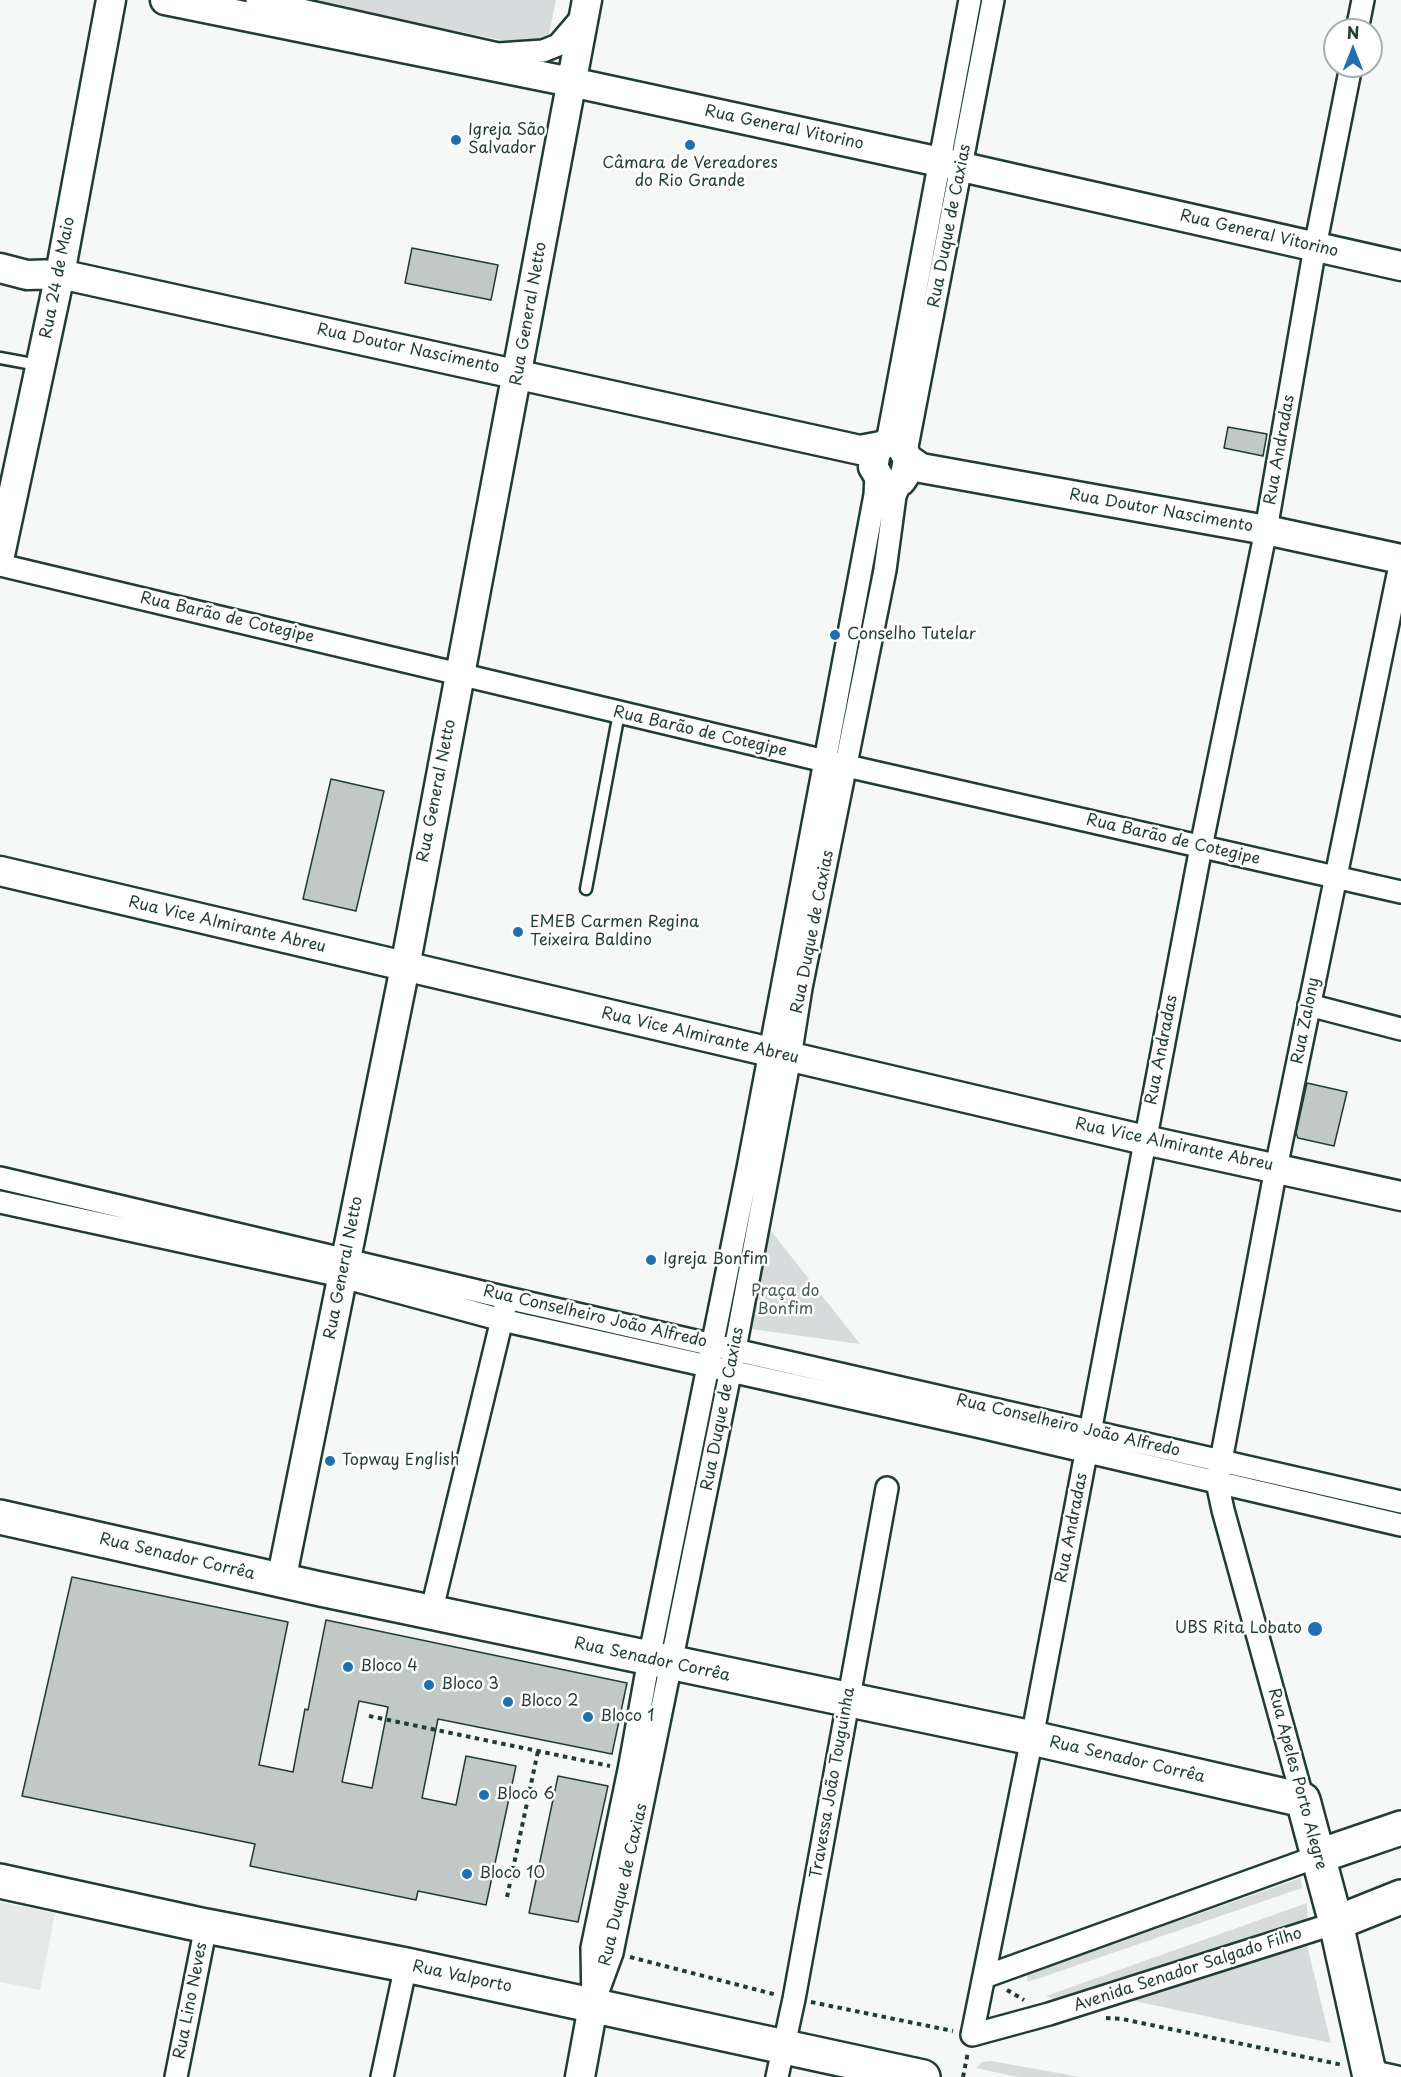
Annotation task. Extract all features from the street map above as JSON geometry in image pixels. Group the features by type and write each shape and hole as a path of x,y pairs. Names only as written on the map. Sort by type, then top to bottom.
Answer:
{"main road":[{"name":"Rua Senador Corrêa","path":"0,1517 282,1581 660,1662 1032,1738 1303,1800"},
{"name":"Rua Apeles Porto Alegre","path":"1303,1800 1379,2075"},
{"path":"1319,1856 1401,1828"},
{"name":"Rua Valporto","path":"0,1881 593,2006 781,2062 923,2077"},
{"name":"Avenida Senador Salgado Filho","path":"1336,1923 1401,1897"}],"street":[{"name":"Rua 24 de Maio","path":"0,555 60,274 111,0"},
{"name":"Rua General Vitorino","path":"165,0 571,82 1401,266"},
{"path":"257,0 498,54 543,51 558,45 586,7"},
{"name":"Rua Duque de Caxias","path":"929,276 950,230 955,78 970,0"},
{"name":"Rua Duque de Caxias","path":"593,2006 592,1948 629,1770 699,1525 769,1173 780,1054 835,763 843,669 874,495 892,462 912,370 929,276 928,227 977,84 993,0"},
{"path":"1360,18 1363,0"},
{"name":"Rua General Netto","path":"282,1581 405,967 586,7"},
{"path":"961,48 983,56"},
{"path":"955,78 977,84"},
{"name":"Rua Andradas","path":"972,2034 1032,1738 1201,847 1266,530 1349,78"},
{"path":"928,227 950,230"},
{"name":"Rua Doutor Nascimento","path":"0,250 26,256 60,274"},
{"name":"Rua Doutor Nascimento","path":"0,268 27,275 60,274 518,373 892,462 1266,530 1401,560"},
{"name":"Rua Duque de Caxias","path":"835,763 864,674 885,570 895,496 892,462"},
{"name":"Rua Zalony","path":"1217,1482 1276,1168 1401,560"},
{"name":"Rua Barão de Cotegipe","path":"0,565 619,713 1401,892"},
{"path":"862,565 885,570"},
{"path":"843,669 864,674"},
{"name":"Rua Vice Almirante Abreu","path":"0,872 1146,1140 1401,1196"},
{"path":"1309,1005 1401,1029"},
{"name":"Rua Duque de Caxias","path":"593,2006 612,1953 660,1662 677,1518 748,1168 780,1054"},
{"path":"748,1168 769,1173"},
{"name":"Rua Conselheiro João Alfredo","path":"0,1178 120,1205 189,1233"},
{"name":"Rua Conselheiro João Alfredo","path":"0,1202 116,1228 189,1233 344,1267 432,1290 502,1320 903,1410 983,1417 1165,1459 1217,1482 1401,1525"},
{"path":"116,1228 120,1205"},
{"name":"Rua Conselheiro João Alfredo","path":"432,1290 507,1298 735,1348 908,1388 983,1417"},
{"path":"431,1612 507,1298"},
{"path":"611,1344 616,1322"},
{"path":"903,1410 908,1388"},
{"name":"Rua Conselheiro João Alfredo","path":"1165,1459 1221,1461 1401,1502"},
{"path":"688,1464 711,1469"},
{"name":"Rua Apeles Porto Alegre","path":"1217,1482 1303,1800"},
{"path":"1329,1508 1334,1486"},
{"name":"Travessa João Touguinha","path":"781,2062 887,1488"},
{"path":"677,1518 699,1525"},
{"path":"984,1977 1319,1856"},
{"name":"Avenida Senador Salgado Filho","path":"972,2034 1049,2014 1336,1923"},
{"name":"Rua Lino Neves","path":"176,2077 206,1926"},
{"path":"382,2077 406,1965"},
{"path":"580,2077 593,2006"}],"lane":[{"path":"0,358 40,365"},
{"path":"586,889 619,713"}],"path":[{"path":"369,1716 629,1770"},
{"path":"507,1897 538,1751"},
{"path":"984,1977 1049,2014"},
{"path":"1102,2018 1122,2019 1379,2075"}],"shaded area":[{"path":"0,1902 55,1913 40,1990 0,1982"}],"green space":[{"path":"302,0 556,0 546,49"},
{"name":"Praça do Bonfim","path":"768,1227 860,1344 744,1328"},
{"path":"1301,1878 1302,1888 1028,1982 1027,1974"},
{"path":"1307,1903 1308,1919 1055,2000 1046,1996"},
{"path":"1307,1945 1331,2043 1130,2000 1212,1975"},
{"path":"991,2061 1080,2077 1018,2077 976,2068 982,2062"}],"building":[{"path":"412,248 498,265 491,300 405,283"},
{"path":"1228,427 1267,434 1263,456 1224,448"},
{"path":"331,779 384,791 356,911 303,899"},
{"path":"1307,1083 1347,1092 1334,1146 1298,1138 1296,1133"},
{"path":"72,1577 288,1622 259,1765 293,1772 326,1620 627,1683 612,1754 438,1719 422,1798 456,1805 466,1756 516,1766 486,1905 418,1891 416,1900 250,1866 255,1844 22,1796","holes":["359,1701 388,1707 372,1788 342,1782"]},
{"path":"558,1776 608,1786 578,1922 529,1913"}],"place":[{"name":"Igreja São Salvador","path":"456,140"},
{"name":"Câmara de Vereadores do Rio Grande","path":"690,145"},
{"name":"Conselho Tutelar","path":"835,635"},
{"name":"EMEB Carmen Regina Teixeira Baldino","path":"518,932"},
{"name":"Igreja Bonfim","path":"651,1260"},
{"name":"Topway English","path":"330,1461"},
{"name":"UBS Rita Lobato","path":"1315,1629"},
{"name":"Bloco 4","path":"348,1667"},
{"name":"Bloco 3","path":"429,1685"},
{"name":"Bloco 2","path":"508,1702"},
{"name":"Bloco 1","path":"588,1717"},
{"name":"Bloco 6","path":"484,1795"},
{"name":"Bloco 10","path":"467,1874"}]}
